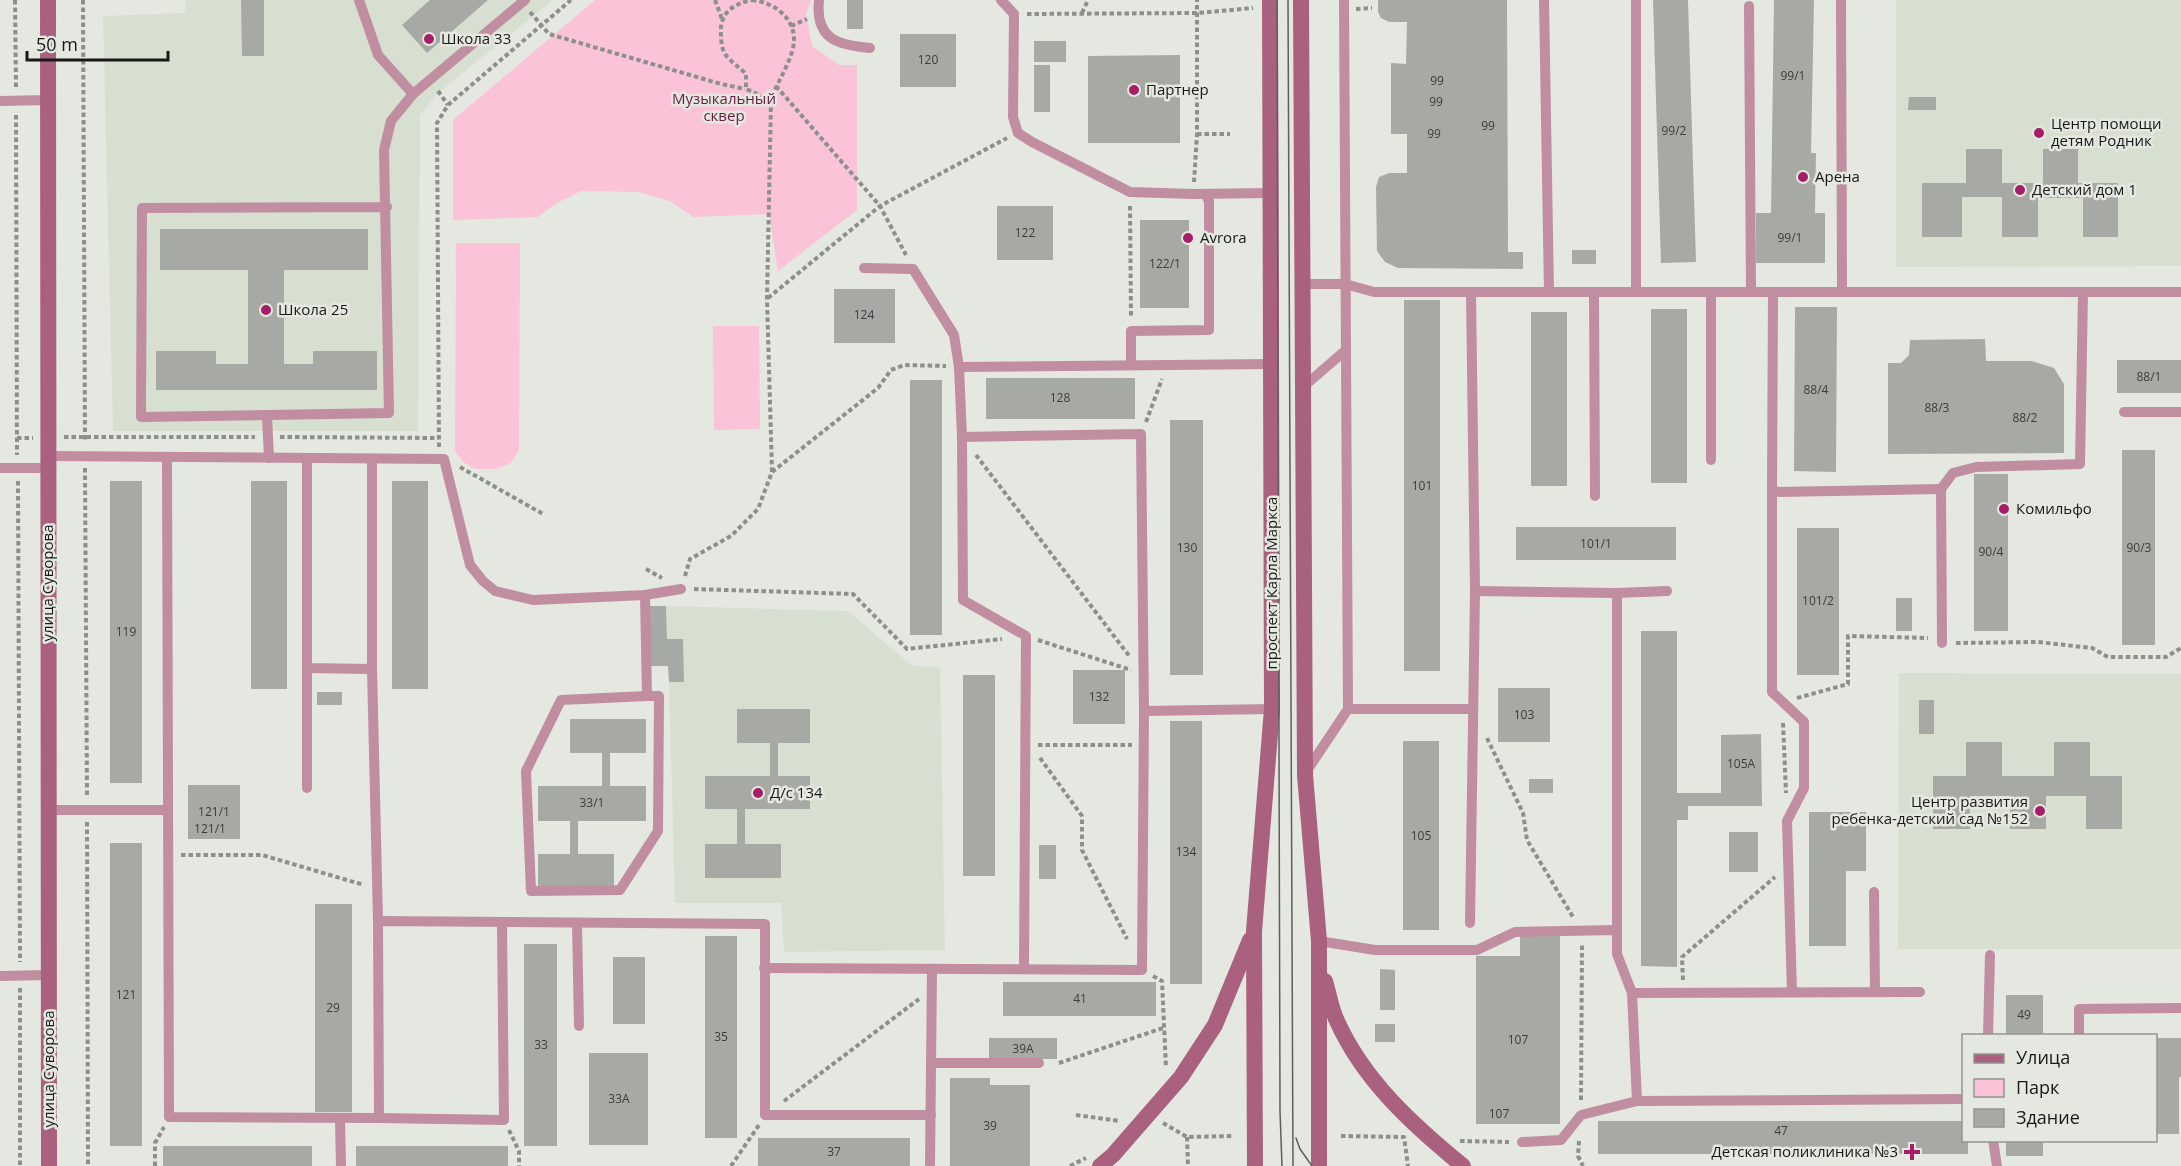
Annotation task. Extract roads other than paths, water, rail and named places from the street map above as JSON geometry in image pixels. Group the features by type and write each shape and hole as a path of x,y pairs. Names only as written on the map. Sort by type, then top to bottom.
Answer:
{"main road":[{"name":"улица Суворова","path":"48,0 49,1166"},
{"name":"проспект Карла Маркса","path":"1255,1166 1254,931 1272,709 1270,0"},
{"name":"проспект Карла Маркса","path":"1301,0 1305,775 1320,941 1319,1166"},
{"path":"1100,1166 1113,1155 1181,1077 1215,1025 1254,931"},
{"path":"1320,962 1336,1020 1369,1076 1415,1126 1463,1166"}],"lane":[{"path":"359,0 378,55 413,94"},
{"path":"819,0 818,14 823,30 844,46 870,48"},
{"path":"1001,0 1014,14 1013,117 1018,132 1032,142 1130,192 1271,193"},
{"path":"1305,775 1348,709 1344,0"},
{"path":"1544,0 1549,292"},
{"path":"1636,0 1636,292"},
{"path":"1842,0 1842,292"},
{"path":"387,207 142,208 141,417 389,413 387,207 384,150 391,121 413,94 523,1"},
{"path":"1749,6 1751,292"},
{"path":"0,101 49,100"},
{"path":"1131,365 1131,331 1209,330 1209,201 1199,194"},
{"path":"864,268 913,269 954,334 962,437 963,600 1026,636 1024,969"},
{"path":"1302,284 1345,284 1374,292 2181,292"},
{"path":"1470,922 1475,591 1471,292"},
{"path":"1594,292 1595,496"},
{"path":"1711,292 1711,460"},
{"path":"1773,292 1772,692 1804,722 1804,788 1787,821 1792,992"},
{"path":"1942,643 1941,489 1953,473 1976,467 2080,464 2083,292"},
{"path":"1303,387 1346,350"},
{"path":"958,366 1271,364"},
{"path":"2124,412 2181,412"},
{"path":"267,416 269,458"},
{"path":"764,968 1142,970 1144,711 1142,434 962,437"},
{"path":"0,468 17,468 85,457 444,459 470,565 495,591 533,600 645,595 681,589"},
{"path":"167,458 169,1117 504,1120 502,922"},
{"path":"307,458 307,788"},
{"path":"372,459 372,669 378,921 379,1118"},
{"path":"1772,492 1941,489"},
{"path":"1475,591 1617,593 1667,591"},
{"path":"1617,593 1617,954 1632,993 1637,1101"},
{"path":"645,595 647,696"},
{"path":"307,668 372,669"},
{"path":"647,696 659,696 658,831 620,890 531,891 526,771 561,700 647,696"},
{"path":"1144,711 1272,709"},
{"path":"1348,709 1473,709"},
{"path":"48,810 168,810"},
{"path":"1874,892 1875,992"},
{"path":"378,921 765,924 765,1115 931,1115"},
{"path":"577,923 579,1026"},
{"path":"1320,941 1375,950 1477,950 1515,932 1617,930"},
{"path":"1988,1034 1990,955"},
{"path":"930,1166 932,969"},
{"path":"0,975 49,975"},
{"path":"1632,993 1920,992"},
{"path":"2079,1034 2079,1009 2181,1008"},
{"path":"931,1062 1039,1063"},
{"path":"1522,1142 1561,1140 1581,1115 1637,1101 1962,1099"},
{"path":"340,1118 341,1166"},
{"path":"1993,1142 1997,1166"}],"tram line":[{"path":"1277,0 1282,1166"},
{"path":"1288,0 1293,1166"},
{"path":"1296,1138 1300,1149 1312,1166"}],"place":[{"name":"Школа 33","path":"429,39"},
{"name":"Партнер","path":"1134,90"},
{"name":"Центр помощи детям Родник","path":"2039,133"},
{"name":"Арена","path":"1803,177"},
{"name":"Детский дом 1","path":"2020,190"},
{"name":"Avrora","path":"1188,238"},
{"name":"Школа 25","path":"266,310"},
{"name":"Комильфо","path":"2004,509"},
{"name":"Д/с 134","path":"758,793"},
{"name":"Центр развития ребенка-детский сад №152","path":"2040,811"},
{"name":"Детская поликлиника №3","path":"1912,1152"}],"park label":[{"name":"Музыкальный сквер","path":"724,108"}]}
